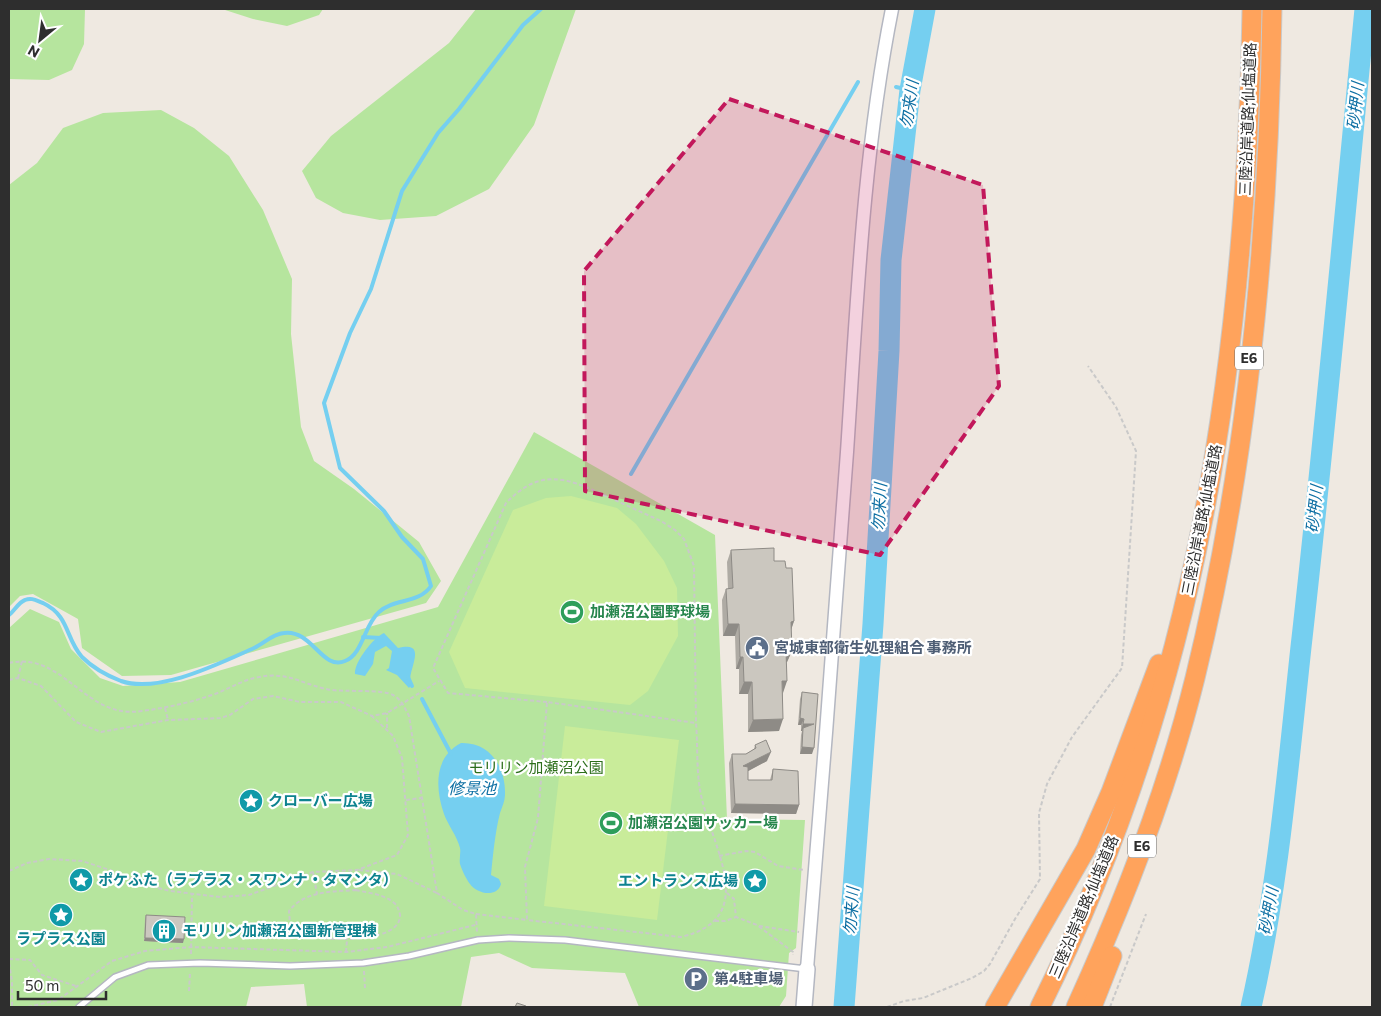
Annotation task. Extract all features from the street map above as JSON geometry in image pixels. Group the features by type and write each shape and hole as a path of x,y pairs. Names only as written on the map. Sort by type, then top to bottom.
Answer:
{"highway":[{"name":"三陸沿岸道路;仙塩道路","path":"1040,1007 1106,860 1150,734 1187,600 1219,431 1229,361 1244,215 1252,30 1251,9"},
{"name":"三陸沿岸道路;仙塩道路","path":"1076,1007 1139,856 1194,680 1228,519 1248,367 1264,213 1273,9"},
{"path":"995,1007 1086,849 1118,775 1160,661 1178,601 1219,431"},
{"path":"1092,1007 1144,871 1182,744 1194,680"}],"main road":[{"path":"804,1007 806,969"}],"street":[{"path":"806,969 829,696 865,182 878,78 892,9"}],"lane":[{"path":"78,1007 115,977 148,965 200,962 290,966 363,963 409,956 478,940 533,937 806,969"}],"path":[{"path":"887,1007 904,1001 923,998 972,978 984,971 993,959 1040,879 1039,813 1047,784 1072,737 1122,668 1136,451 1116,407 1088,366"},
{"path":"9,871 27,863 49,859 82,861 150,886 220,897 249,894 313,872 357,870 397,874 437,893 463,910 476,914 681,937 701,932 715,921 722,912 727,893 726,878 700,793 696,723 694,566 684,539 662,521 565,479 541,480 528,484 517,491 506,503 433,668 448,693 547,702 696,723"},
{"path":"18,678 22,661"},
{"path":"9,663 22,661 42,666 66,677 89,698 116,711 135,712 164,708 211,696 257,677 279,674 330,690 393,694 402,703 409,716 437,893"},
{"path":"9,680 18,678 41,686 76,722 90,729 106,732 168,720 220,718 230,714 253,699 273,696 300,702 341,702 372,716 387,728 393,736 402,758 408,835 397,854 357,870"},
{"path":"372,716 387,713 440,680"},
{"path":"527,920 525,867 538,818 547,702"},
{"path":"164,708 168,720"},
{"path":"387,713 387,728"},
{"path":"405,800 421,798"},
{"path":"719,856 746,850 755,852 778,866 807,870"},
{"path":"313,872 317,894"},
{"path":"356,890 386,898 395,903 399,910 400,919 395,927 365,938 347,940 317,937 299,931 290,924 290,911 294,905 317,894 356,890"},
{"path":"727,893 734,899 736,917"},
{"path":"191,956 192,894"},
{"path":"476,914 478,940"},
{"path":"1110,1007 1146,914"},
{"path":"715,921 725,921 736,917 757,925 801,932"},
{"path":"757,925 794,952 793,955"},
{"path":"346,952 347,940"},
{"path":"362,950 363,956"},
{"path":"9,959 30,960 42,975 76,986"},
{"path":"9,963 10,1002 12,1007"},
{"path":"189,991 190,968"},
{"path":"364,974 365,988"}],"highlighted area":[{"path":"729,99 983,185 999,386 880,555 585,491 584,271"}],"green space":[{"path":"9,9 85,9 84,44 72,70 49,80 9,79"},
{"path":"222,9 323,9 319,15 287,26 253,19"},
{"path":"476,9 576,9 534,125 489,189 436,216 380,220 343,213 316,198 302,171 331,136 449,43"},
{"path":"161,110 194,128 229,156 263,210 292,279 291,334 301,427 314,461 354,489 419,542 441,581 426,603 171,675 122,676 82,648 78,619 33,594 20,596 9,607 9,185 37,163 63,128 103,113"},
{"name":"モリリン加瀬沼公園","path":"534,432 715,535 727,819 805,820 796,948 789,953 786,996 779,1007 639,1007 625,973 532,968 499,953 471,957 461,1007 307,1007 304,984 251,987 246,1007 9,1007 9,628 30,609 59,622 71,649 100,678 123,686 180,682 438,607"},
{"name":"加瀬沼公園野球場","path":"571,496 617,508 636,524 664,561 677,588 678,636 648,691 630,705 465,688 449,652 513,510 546,498"},
{"name":"加瀬沼公園サッカー場","path":"565,726 679,740 657,920 544,906"}],"water":[{"path":"384,633 398,648 408,647 413,649 415,653 409,688 397,675 386,670 389,668 392,651 386,646 375,652 373,664 365,676 355,674 365,650 375,639"},
{"name":"修景池","path":"461,743 480,747 488,752 499,766 505,785 505,797 494,844 491,875 499,879 501,884 499,888 491,893 477,890 467,880 460,864 459,844 446,818 439,794 438,784 441,765 452,749"}],"building":[{"path":"774,548 774,561 785,561 786,568 792,568 794,621 791,622 792,651 786,651 787,681 782,681 783,719 753,720 752,682 744,682 743,657 740,657 739,624 728,624 726,589 733,588 731,550"},
{"path":"802,692 818,694 814,748 802,747 803,728 814,724 803,724 804,719 800,718"},
{"path":"766,740 771,752 743,766 748,767 748,780 772,780 773,769 798,771 799,805 735,804 732,754 746,754 756,748 755,745"},
{"name":"モリリン加瀬沼公園新管理棟","path":"146,915 185,917 184,939 145,938"},
{"path":"517,1003 526,1006 526,1007 515,1007"}],"waterway":[{"path":"9,615 25,600 32,599 43,603 58,614 77,650 90,664 121,681 136,684 171,680 189,675 254,648 276,635 284,633 294,633 302,637 330,660 337,663 345,661 356,652 370,624 379,612 426,592 431,586 423,559 402,537 384,511 340,468 324,403 350,333 371,289 402,191 438,133 459,109 523,25 541,9"},
{"name":"勿来川","path":"844,1007 873,624 889,351 891,260 910,90 925,9"},
{"name":"砂押川","path":"1251,1007 1268,918 1287,783 1365,9"},
{"path":"631,474 858,82"},
{"path":"896,87 910,90"},
{"path":"363,637 381,638"},
{"path":"408,677 412,686"},
{"path":"422,699 451,754"}],"place":[{"name":"加瀬沼公園野球場","path":"572,612"},
{"name":"宮城東部衛生処理組合 事務所","path":"757,648"},
{"name":"クローバー広場","path":"251,801"},
{"name":"加瀬沼公園サッカー場","path":"611,823"},
{"name":"ポケふた（ラプラス・スワンナ・タマンタ）","path":"81,880"},
{"name":"エントランス広場","path":"755,881"},
{"name":"ラプラス公園","path":"61,915"},
{"name":"モリリン加瀬沼公園新管理棟","path":"164,931"},
{"name":"第4駐車場","path":"696,979"}]}
